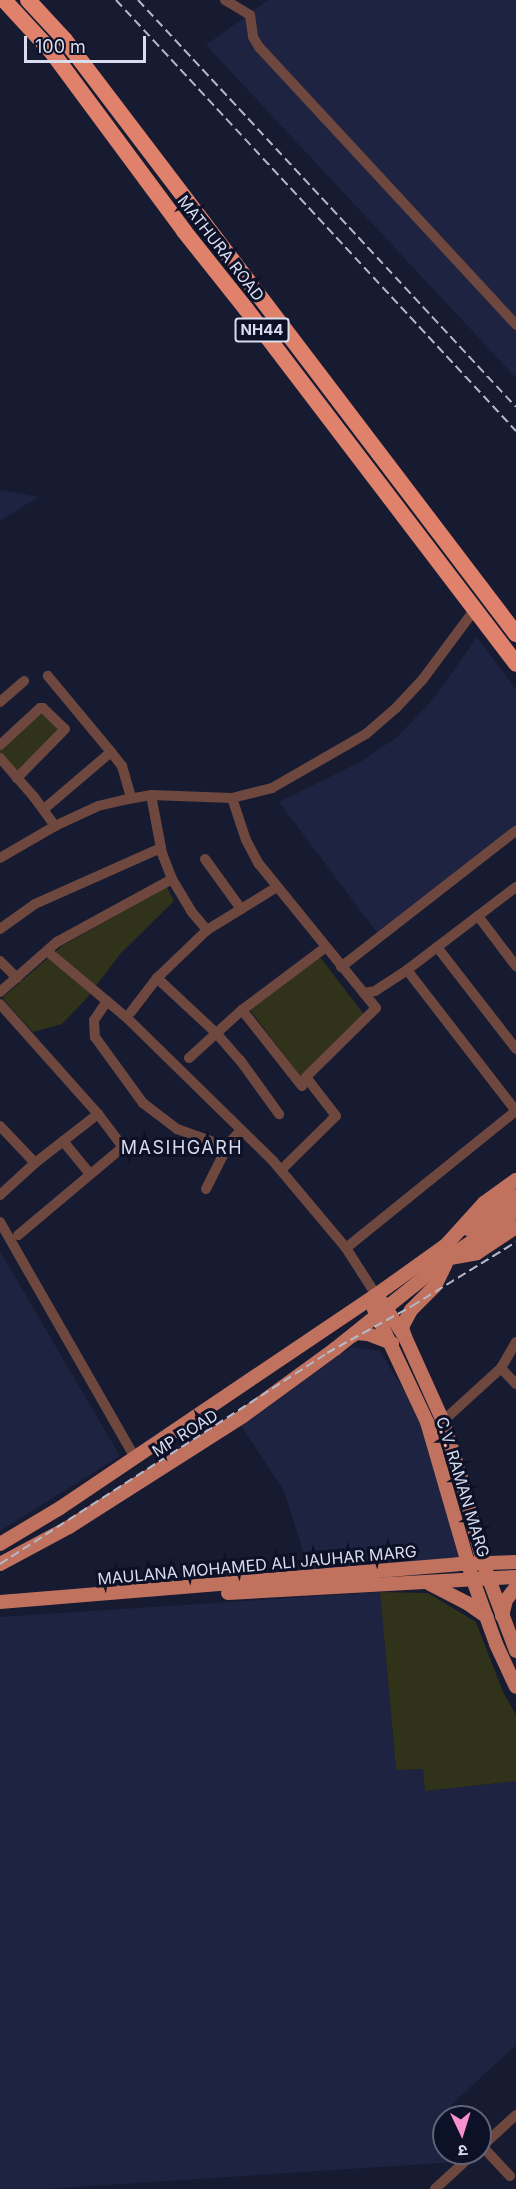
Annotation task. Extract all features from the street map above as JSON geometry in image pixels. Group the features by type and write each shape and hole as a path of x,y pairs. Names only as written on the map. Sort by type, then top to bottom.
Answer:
{"highway":[{"name":"MATHURA ROAD","path":"4,0 51,51 184,231 516,664"},
{"name":"MATHURA ROAD","path":"28,0 65,39 515,632"}],"main road":[{"path":"405,1337 402,1327 411,1310 435,1286 447,1252 484,1203 516,1180"},
{"path":"447,1252 489,1222 516,1196"},
{"path":"489,1222 516,1211"},
{"path":"447,1252 463,1258 477,1253 516,1227"},
{"name":"MP ROAD","path":"0,1544 135,1458 372,1298 447,1252"},
{"name":"MP ROAD","path":"6,1560 69,1527 243,1416 335,1349 382,1311 447,1252"},
{"name":"C.V. RAMAN MARG","path":"372,1298 405,1337 442,1421 484,1565 516,1651"},
{"name":"C.V. RAMAN MARG","path":"382,1311 392,1343 430,1430 473,1580 516,1687"},
{"path":"335,1349 356,1333 392,1343"},
{"path":"0,1575 6,1560"},
{"name":"MAULANA MOHAMED ALI JAUHAR MARG","path":"0,1602 458,1564 469,1566 516,1562"},
{"name":"MAULANA MOHAMED ALI JAUHAR MARG","path":"0,1611 198,1594 516,1577"},
{"path":"425,1582 450,1593 486,1617"},
{"path":"502,1616 506,1600 516,1587"},
{"path":"0,1591 4,1595 26,1601"}],"street":[{"path":"225,0 250,15 253,37 259,47 516,325"},
{"path":"0,858 55,826 98,806 151,795 232,798 272,788 366,734 396,708 423,679 474,609"},
{"path":"48,676 122,766 131,798"},
{"path":"0,702 24,681"},
{"path":"0,746 40,708 43,708 65,729 17,778"},
{"path":"44,809 111,752"},
{"path":"0,758 44,809 55,826"},
{"path":"151,795 161,848 172,879 191,911 207,930"},
{"path":"232,798 246,840 277,887 376,1008 306,1077 336,1116 281,1170"},
{"path":"341,967 516,831"},
{"path":"0,929 35,904 161,848"},
{"path":"205,860 241,909"},
{"path":"0,992 57,942 172,879"},
{"path":"130,1012 157,978 207,930 277,887"},
{"path":"364,993 375,991 407,970 516,887"},
{"path":"478,916 516,966"},
{"path":"189,1059 242,1010 326,947"},
{"path":"437,947 516,1049"},
{"path":"47,951 107,1001 281,1170 346,1248 372,1298"},
{"path":"0,961 17,978"},
{"path":"346,1248 516,1111 407,970"},
{"path":"157,978 218,1034 279,1114"},
{"path":"107,1001 94,1020 94,1037 143,1103 185,1132 216,1143 229,1143"},
{"path":"0,1004 98,1114 123,1147 18,1235"},
{"path":"242,1010 302,1086"},
{"path":"0,1195 35,1163 98,1114"},
{"path":"0,1126 35,1163"},
{"path":"206,1189 229,1143 241,1130"},
{"path":"63,1142 90,1174"},
{"path":"0,1222 135,1458"},
{"path":"430,1430 501,1368 516,1342"},
{"path":"501,1368 516,1384"},
{"path":"492,2137 516,2115"},
{"path":"492,2160 510,2176"},
{"path":"435,2189 461,2165"}],"shaded area":[{"path":"268,0 516,0 516,378 206,45"},
{"path":"0,490 38,497 0,521"},
{"path":"477,637 516,690 516,828 378,934 279,802 360,762 397,737 435,697"},
{"path":"0,1251 120,1456 0,1531"},
{"path":"351,1347 380,1351 423,1422 463,1561 309,1570 284,1491 240,1424"},
{"path":"380,1592 396,1770 423,1769 425,1791 516,1781 516,2045 451,2105 432,2105 432,2164 46,2189 0,2189 0,1617"}],"green space":[{"path":"40,709 64,730 15,778 0,761 0,747"},
{"path":"167,887 174,901 121,953 86,999 62,1024 33,1032 2,998 62,946"},
{"path":"320,957 366,1017 304,1081 249,1009"},
{"path":"380,1592 428,1593 476,1622 503,1692 516,1715 516,1781 425,1791 423,1769 396,1770"}],"railway":[{"path":"116,0 516,431"},
{"path":"138,0 516,407"},
{"path":"0,1564 327,1353 412,1306 516,1242"}],"district":[{"name":"MASIHGARH","path":"182,1148"}]}
